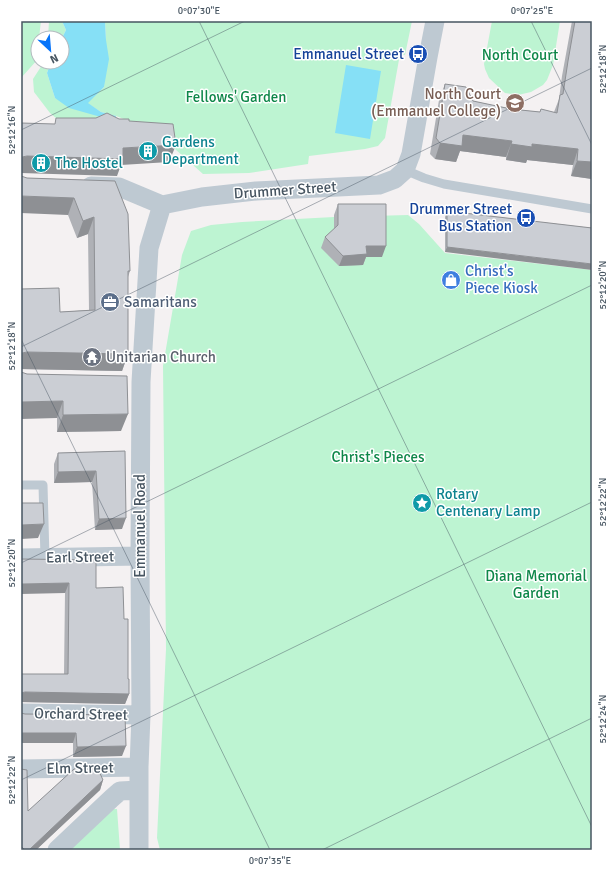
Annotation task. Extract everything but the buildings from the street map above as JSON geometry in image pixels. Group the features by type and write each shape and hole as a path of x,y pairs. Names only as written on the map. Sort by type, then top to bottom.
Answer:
{"street":[{"path":"405,170 411,154 435,21"},
{"name":"Drummer Street","path":"162,205 202,196 256,191 380,185 395,179 405,170"},
{"path":"74,186 119,187 162,205"},
{"name":"Emmanuel Road","path":"139,850 141,715 140,556 134,382 149,248 162,205"},
{"name":"Earl Street","path":"21,558 140,556"},
{"name":"Orchard Street","path":"21,713 141,715"},
{"name":"Elm Street","path":"21,769 140,767"},
{"path":"57,850 120,791 139,790"}],"lane":[{"path":"405,170 444,184 592,209"},
{"path":"21,485 42,485 45,558"}],"green space":[{"path":"21,21 41,21 40,30 30,30 30,68 21,78"},
{"path":"49,21 62,21 66,30 48,30"},
{"name":"Fellows' Garden","path":"105,21 412,21 405,55 400,54 385,138 378,146 309,156 308,164 249,173 203,174 166,141 137,124 101,112 87,103 104,87 106,40"},
{"name":"North Court","path":"492,21 560,21 553,65 547,80 543,85 531,92 518,95 505,93 489,78 484,64"},
{"path":"39,70 48,70 47,73 55,98 115,121 64,125 50,113 34,92 33,79"},
{"name":"Christ's Pieces","path":"408,215 419,224 445,253 592,270 592,850 160,850 157,838 166,649 163,366 182,255 191,231 211,225 242,222"},
{"path":"113,809 117,809 120,850 70,850"}],"water":[{"path":"62,21 105,21 109,59 104,87 88,103 101,112 116,116 115,121 69,108 55,98 47,73 48,70 70,70 70,30 66,30"},
{"path":"346,65 381,71 370,139 335,133"}],"place":[{"name":"Emmanuel Street","path":"418,54"},
{"name":"North Court (Emmanuel College)","path":"515,103"},
{"name":"Gardens Department","path":"148,151"},
{"name":"The Hostel","path":"41,163"},
{"name":"Drummer Street Bus Station","path":"526,218"},
{"name":"Christ's Piece Kiosk","path":"451,280"},
{"name":"Samaritans","path":"110,302"},
{"name":"Unitarian Church","path":"92,357"},
{"name":"Rotary Centenary Lamp","path":"422,503"}],"park label":[{"name":"Diana Memorial Garden","path":"536,584"}]}
